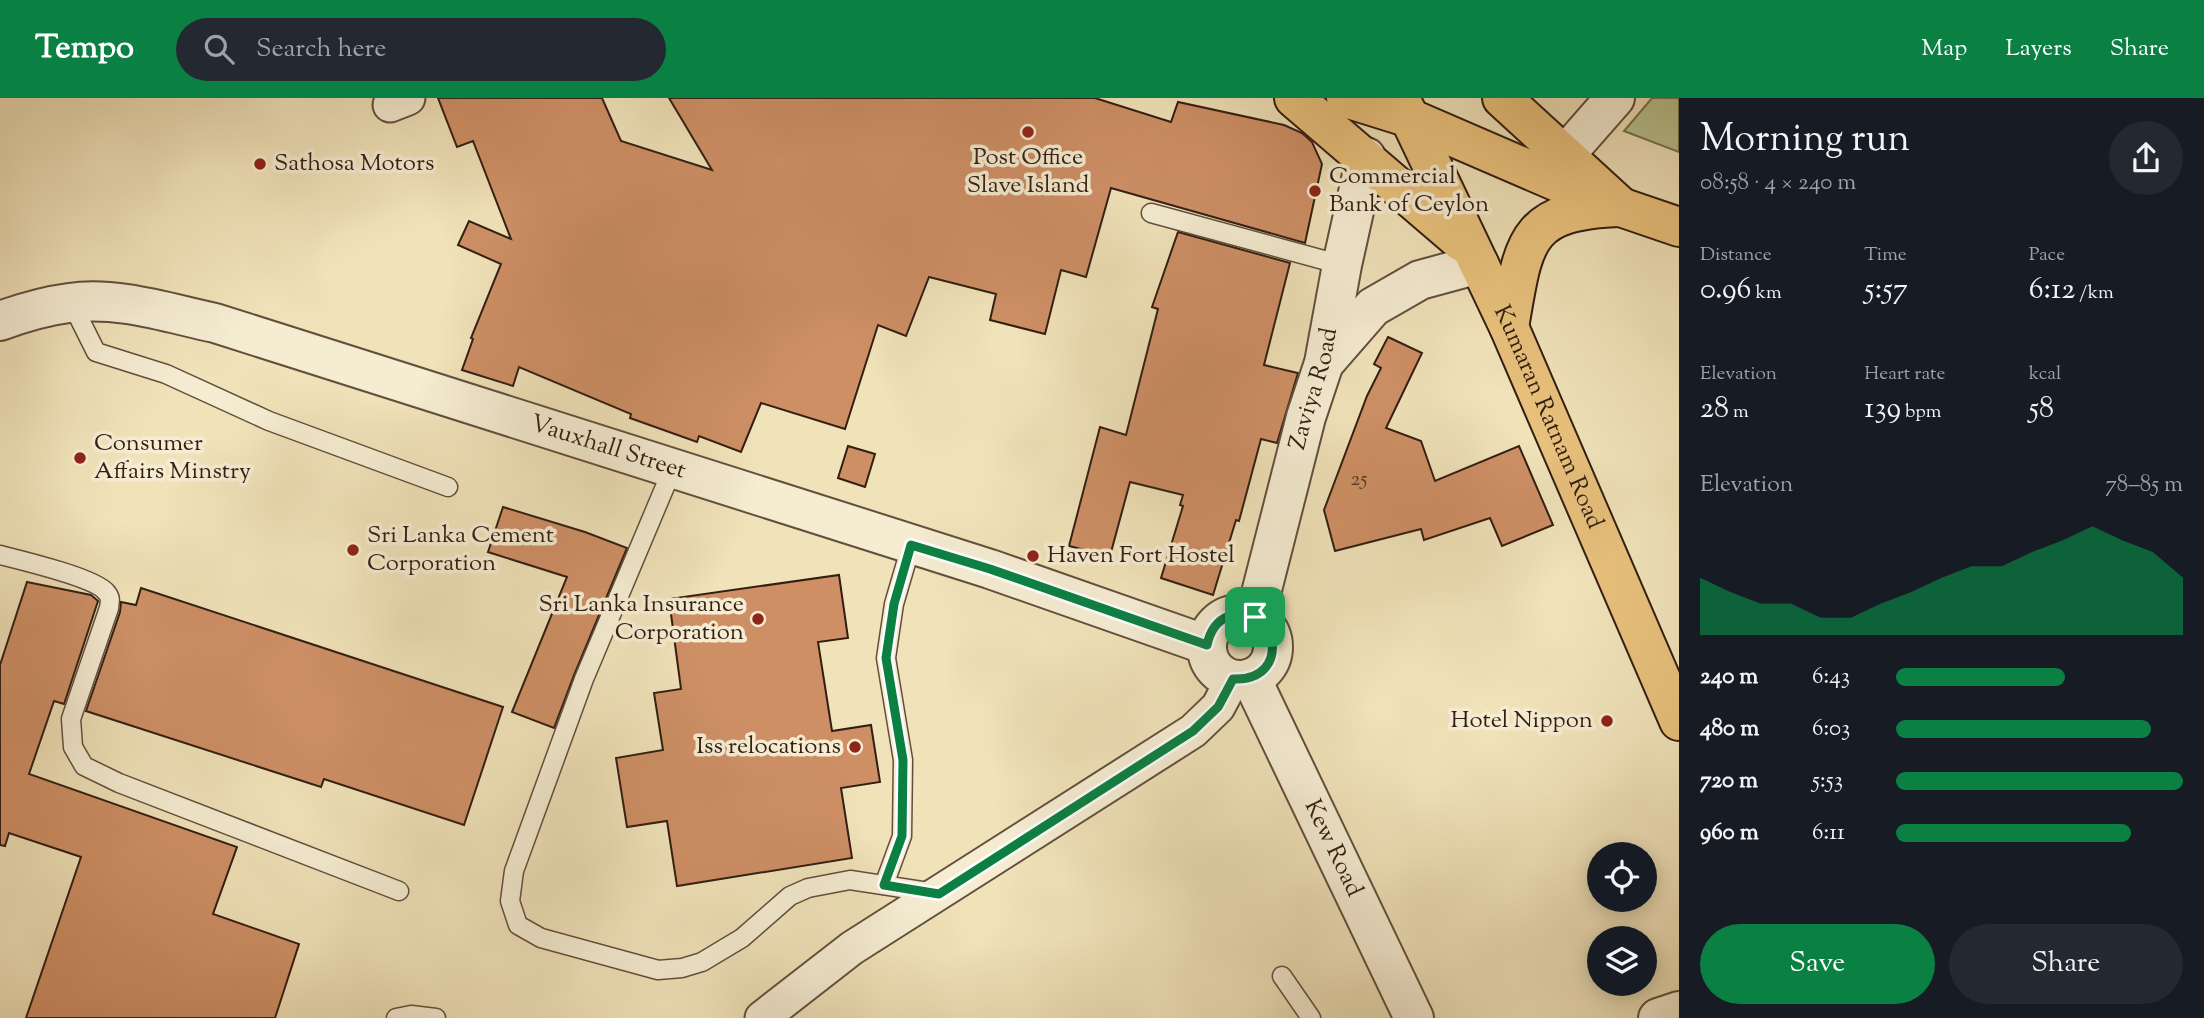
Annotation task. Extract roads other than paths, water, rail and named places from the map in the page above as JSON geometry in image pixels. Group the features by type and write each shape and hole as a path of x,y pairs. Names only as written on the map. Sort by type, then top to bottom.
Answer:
{"main road":[{"path":"1294,98 1366,157 1475,257"},
{"path":"1346,98 1404,107 1485,152 1679,228"},
{"path":"1502,98 1621,207"},
{"name":"Kumaran Ratnam Road","path":"1404,107 1509,327 1679,721"},
{"path":"1509,327 1520,262 1536,230 1554,218 1591,208 1621,207"}],"street":[{"path":"1565,155 1615,98"},
{"name":"Zaviya Road","path":"1255,617 1306,417 1324,363 1366,157"},
{"path":"1324,363 1373,307 1420,280 1475,257"},
{"name":"Vauxhall Street","path":"0,321 28,311 71,302 139,306 215,323 990,569 1207,645"},
{"path":"762,1018 852,948 1193,731 1242,679 1268,665 1272,655 1270,633 1255,617 1234,614 1223,618 1209,635 1207,645 1212,666 1242,679"},
{"name":"Kew Road","path":"1242,679 1414,1018"},
{"path":"1658,1018 1679,1011"}],"lane":[{"path":"1151,214 1342,265"},
{"path":"71,302 96,352 166,374 269,421 447,487"},
{"path":"672,470 584,678 514,871 510,901 518,925 541,938 658,970 682,968 702,962 742,938 790,896 808,888 850,880 939,894"},
{"path":"884,885 902,836 903,760 886,658 894,604 911,545"},
{"path":"0,555 51,568 104,589 110,597 109,608 71,719 73,747 84,766 120,783 398,891"},
{"path":"1282,976 1311,1018"},
{"path":"396,1018 411,1015 436,1018"}],"place":[{"name":"Post Office Slave Island","path":"1028,132"},
{"name":"Sathosa Motors","path":"260,164"},
{"name":"Commercial Bank of Ceylon","path":"1315,191"},
{"name":"Consumer Affairs Minstry","path":"80,458"},
{"name":"Sri Lanka Cement Corporation","path":"353,550"},
{"name":"Haven Fort Hostel","path":"1033,556"},
{"name":"Sri Lanka Insurance Corporation","path":"758,619"},
{"name":"Hotel Nippon","path":"1607,721"},
{"name":"Iss relocations","path":"855,747"}]}
